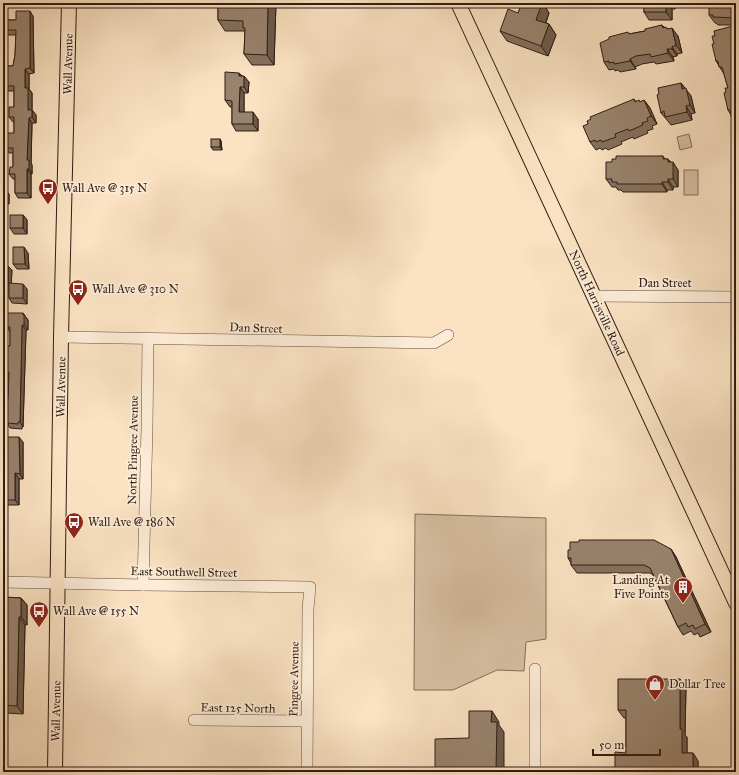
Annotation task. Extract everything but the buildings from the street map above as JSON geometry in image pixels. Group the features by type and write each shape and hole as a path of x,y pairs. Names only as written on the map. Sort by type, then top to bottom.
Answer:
{"main road":[{"name":"Wall Avenue","path":"55,772 59,583 61,337 69,3"},
{"name":"North Harrisville Road","path":"458,3 736,603"}],"street":[{"name":"Dan Street","path":"593,296 736,296"},
{"name":"Dan Street","path":"61,337 434,343 448,335"},
{"name":"North Pingree Avenue","path":"143,585 148,339"},
{"name":"East Southwell Street","path":"3,582 310,587"},
{"name":"Pingree Avenue","path":"307,772 308,609 310,587"},
{"path":"535,772 536,669"},
{"name":"East 125 North","path":"194,720 307,721"}],"shaded area":[{"path":"689,134 692,147 680,150 677,137"},
{"path":"684,170 698,170 698,195 684,195"},
{"path":"415,514 546,518 546,639 526,642 524,671 497,670 453,690 414,690"}],"place":[{"name":"Wall Ave @ 315 N","path":"48,205"},
{"name":"Wall Ave @ 310 N","path":"78,306"},
{"name":"Wall Ave @ 186 N","path":"74,539"},
{"name":"Landing At Five Points","path":"683,604"},
{"name":"Wall Ave @ 155 N","path":"39,628"},
{"name":"Dollar Tree","path":"655,701"}]}
